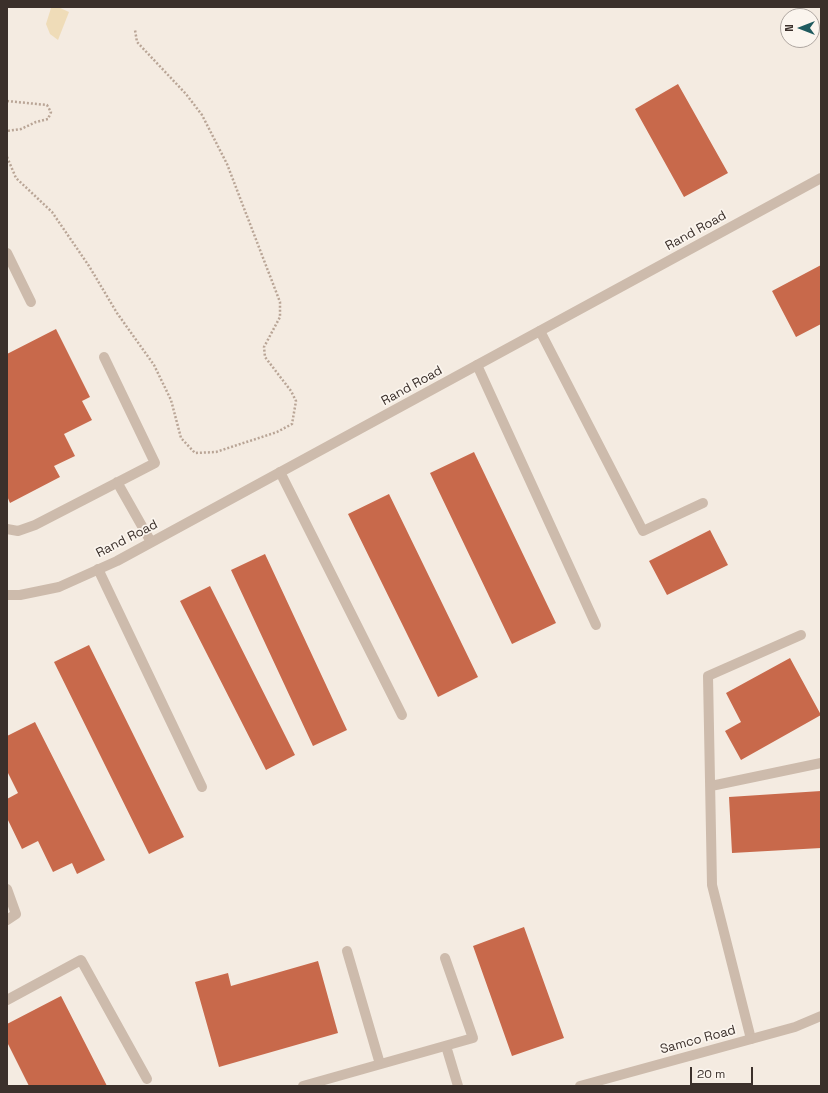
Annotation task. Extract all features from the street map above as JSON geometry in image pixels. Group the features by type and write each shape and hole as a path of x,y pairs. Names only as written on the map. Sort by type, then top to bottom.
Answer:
{"street":[{"name":"Rand Road","path":"7,595 20,595 59,587 151,542 821,178"},
{"path":"7,253 31,302"},
{"path":"540,331 643,531 703,503"},
{"path":"7,529 18,531 35,525 155,463 104,357"},
{"path":"477,365 596,625"},
{"path":"280,472 402,715"},
{"path":"117,482 151,542"},
{"path":"98,569 202,787"},
{"path":"751,1039 712,885 708,676 801,635"},
{"path":"710,786 821,763"},
{"path":"7,889 16,914 7,920"},
{"path":"346,951 380,1064"},
{"path":"303,1086 473,1038 445,958"},
{"path":"7,1000 81,960 147,1079"},
{"name":"Samco Road","path":"580,1086 795,1027 821,1016"},
{"path":"446,1046 458,1086"}],"path":[{"path":"7,157 16,178 52,212 89,266 117,313 154,365 171,400 181,438 195,453 216,452 277,432 292,424 296,401 291,390 264,357 264,347 280,317 280,302 227,164 202,115 186,94 138,42 135,30"},
{"path":"7,101 47,105 51,112 48,119 36,122 21,129 7,131"}],"sand":[{"path":"58,7 69,12 58,40 50,34 46,24 51,8"}],"building":[{"path":"678,84 728,173 684,197 635,109"},
{"path":"821,265 821,324 796,337 772,291"},
{"path":"56,329 90,397 82,401 92,420 64,434 75,456 54,466 60,477 10,503 7,496 7,354"},
{"path":"474,452 556,623 512,644 430,473"},
{"path":"389,494 478,677 438,697 348,514"},
{"path":"710,530 728,565 667,595 649,561"},
{"path":"265,554 347,730 313,746 231,570"},
{"path":"210,586 295,755 266,770 180,601"},
{"path":"89,645 184,837 149,854 54,662"},
{"path":"790,658 821,715 741,760 725,731 741,722 726,693"},
{"path":"35,722 105,860 77,874 72,863 53,872 38,841 22,849 7,818 7,799 18,793 7,771 7,736"},
{"path":"821,791 821,848 732,853 729,797"},
{"path":"524,927 564,1038 512,1056 473,946"},
{"path":"318,961 338,1033 219,1067 195,982 228,973 231,986"},
{"path":"61,996 107,1086 29,1086 7,1042 7,1024"}]}
